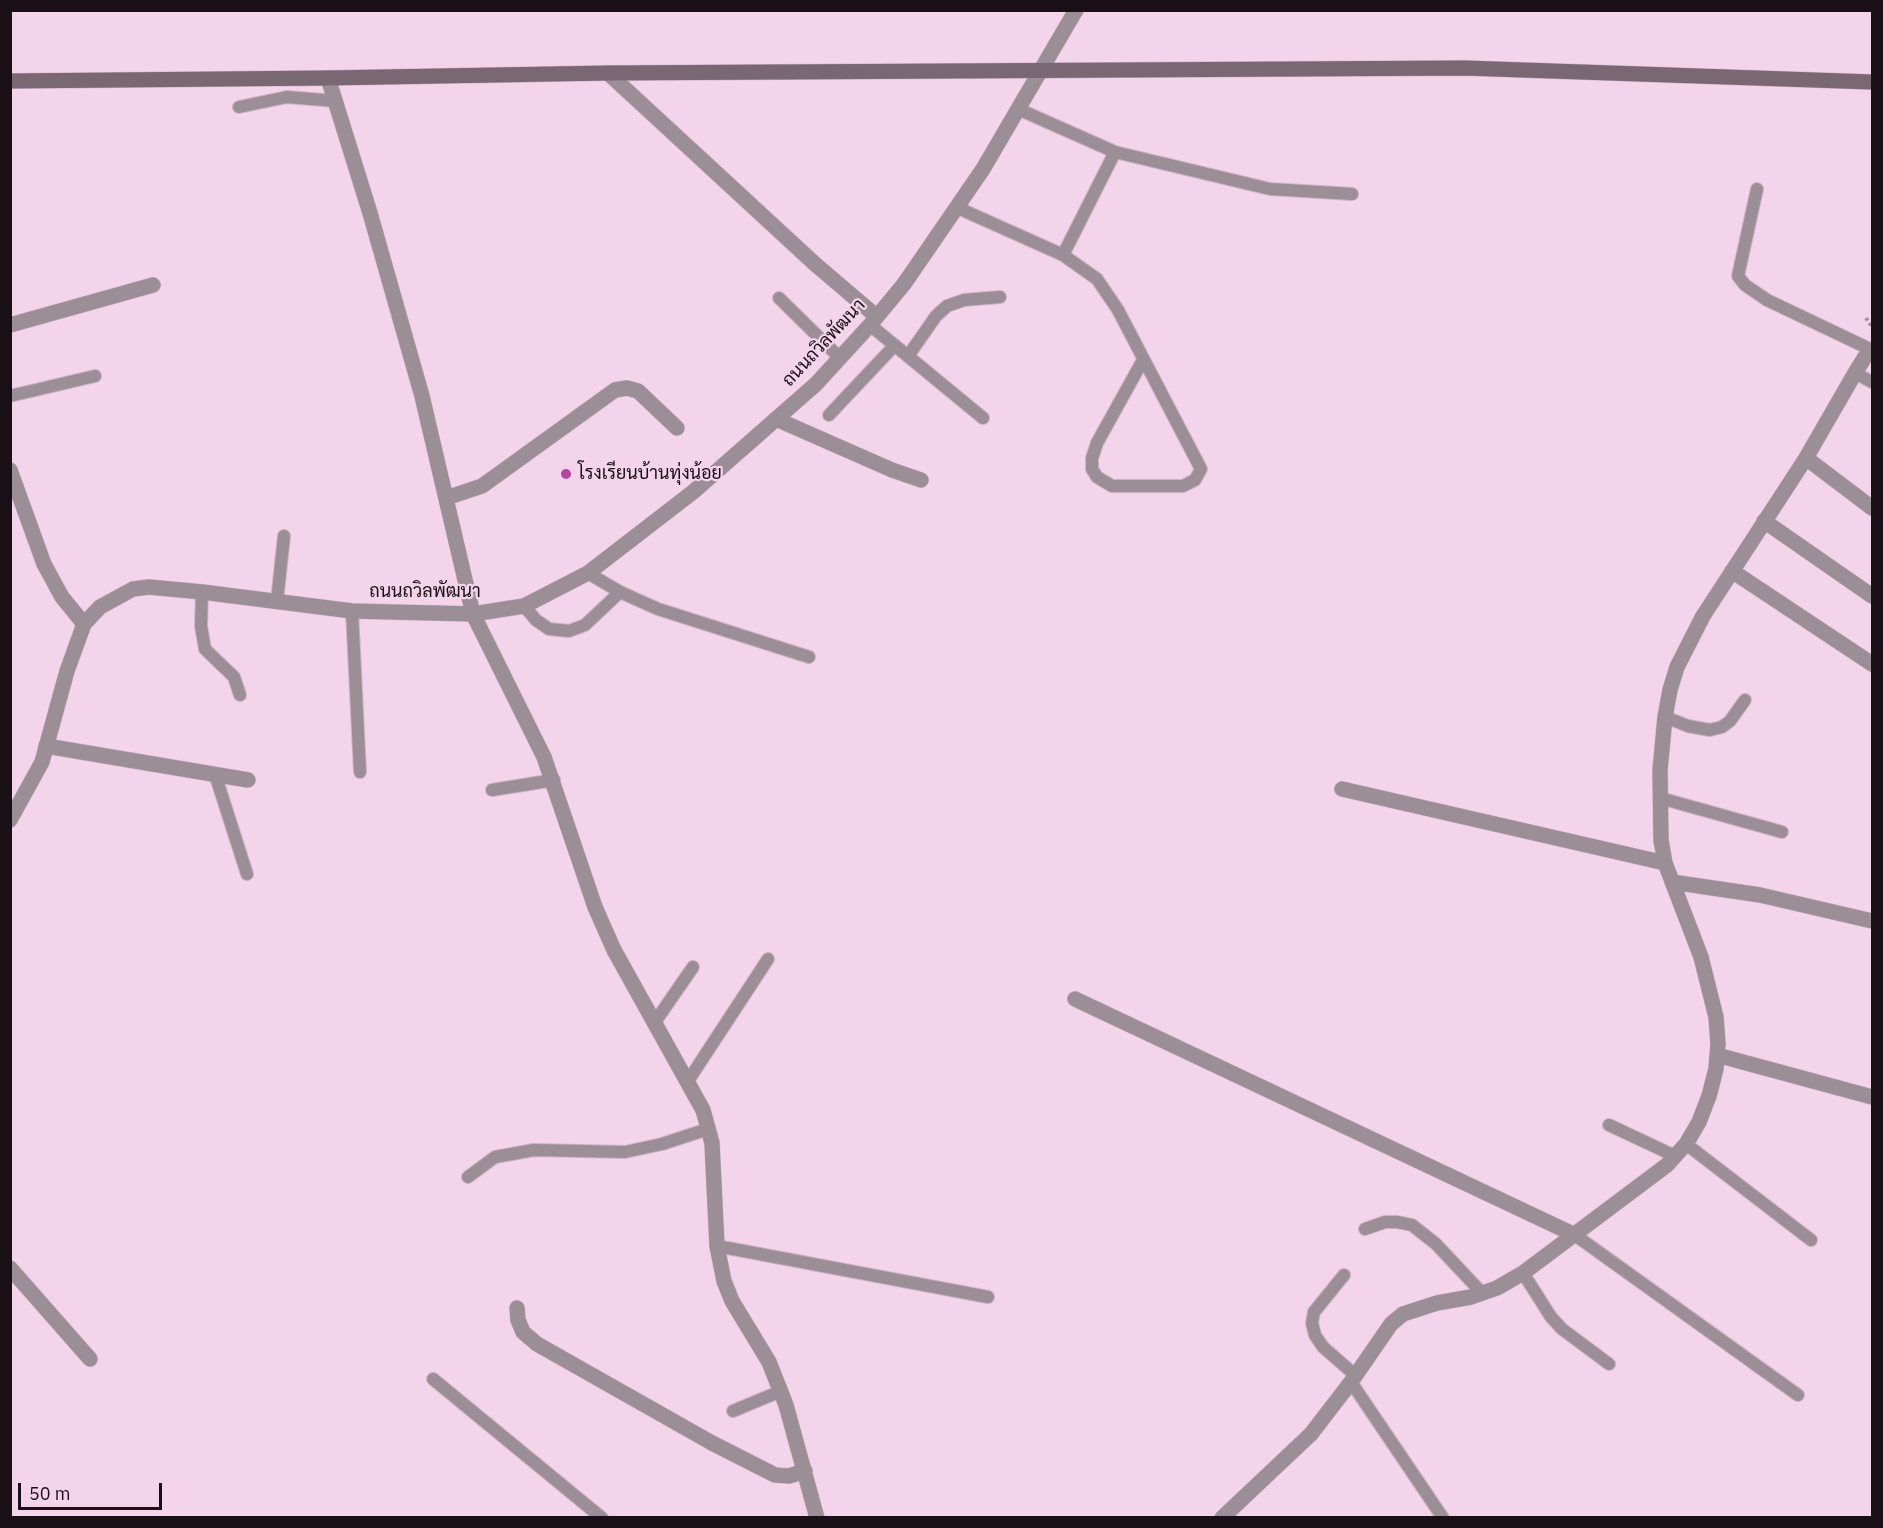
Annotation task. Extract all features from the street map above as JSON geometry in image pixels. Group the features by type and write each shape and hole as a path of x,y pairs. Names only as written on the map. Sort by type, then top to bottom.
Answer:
{"main road":[{"path":"10,81 608,73 1465,69 1872,82"}],"street":[{"name":"ถนนถวิลพัฒนา","path":"10,820 42,762 67,671 84,624 100,607 133,589 149,587 202,592 352,611 473,614 524,606 588,573 693,492 777,419 816,384 873,321 904,284 958,208 1076,10"},
{"path":"608,73 815,264 873,321"},
{"path":"328,78 370,213 422,396 473,614 554,780 595,907 614,950 703,1110 714,1166 717,1246 724,1281 732,1301 769,1362 781,1391 820,1516"},
{"path":"10,325 153,285"},
{"path":"1222,1518 1311,1434 1391,1324 1403,1314 1497,1288 1523,1274 1667,1166 1686,1144 1699,1122 1709,1096 1717,1055 1716,1017 1701,957 1665,863 1661,840 1660,798 1665,717 1677,667 1702,615 1806,458 1855,373 1872,350"},
{"path":"446,498 482,486 615,390 627,388 638,391 677,428"},
{"path":"777,419 892,470 921,480"},
{"path":"1806,458 1872,508"},
{"path":"10,470 44,564 62,597 84,624"},
{"path":"1764,521 1872,596"},
{"path":"1732,571 1872,664"},
{"path":"46,746 248,780"},
{"path":"1342,789 1665,863"},
{"path":"1672,882 1760,894 1872,921"},
{"path":"1076,999 1575,1235"},
{"path":"1717,1055 1872,1097"},
{"path":"10,1268 90,1359"},
{"path":"518,1308 518,1320 523,1332 537,1344 775,1476 789,1476 805,1471"}],"lane":[{"path":"239,107 287,97 336,101"},
{"path":"1018,109 1115,152 1270,189 1352,194"},
{"path":"1064,255 1115,152"},
{"path":"1757,189 1738,276 1745,285 1767,300 1872,350"},
{"path":"958,208 1064,255 1097,279 1118,310 1201,469 1195,480 1183,486 1112,486 1097,477 1092,469 1092,458 1097,443 1143,360"},
{"path":"908,356 936,316 947,306 964,300 1000,297"},
{"path":"779,298 840,358"},
{"path":"873,321 895,345 983,418"},
{"path":"829,415 895,345"},
{"path":"1855,373 1872,382"},
{"path":"10,396 95,376"},
{"path":"277,601 284,536"},
{"path":"588,573 620,592 658,609 808,657"},
{"path":"202,592 201,626 206,649 234,677 240,695"},
{"path":"524,606 536,620 549,629 569,631 585,625 620,592"},
{"path":"352,611 360,772"},
{"path":"1665,717 1688,726 1710,730 1722,727 1730,721 1745,700"},
{"path":"215,774 247,874"},
{"path":"492,790 554,780"},
{"path":"1660,798 1782,832"},
{"path":"688,1081 768,959"},
{"path":"655,1022 693,967"},
{"path":"1609,1125 1675,1156"},
{"path":"468,1177 495,1157 534,1150 625,1152 662,1144 708,1129"},
{"path":"1686,1144 1811,1240"},
{"path":"1365,1228 1385,1222 1412,1225 1436,1244 1482,1293"},
{"path":"1575,1235 1798,1395"},
{"path":"717,1246 988,1297"},
{"path":"1523,1274 1551,1317 1562,1329 1609,1364"},
{"path":"1344,1275 1314,1312 1312,1323 1315,1335 1323,1347 1353,1378 1443,1518"},
{"path":"433,1379 602,1518"},
{"path":"733,1411 781,1391"}],"path":[{"path":"1866,318 1872,327"}],"place":[{"name":"โรงเรียนบ้านทุ่งน้อย","path":"566,474"}]}
